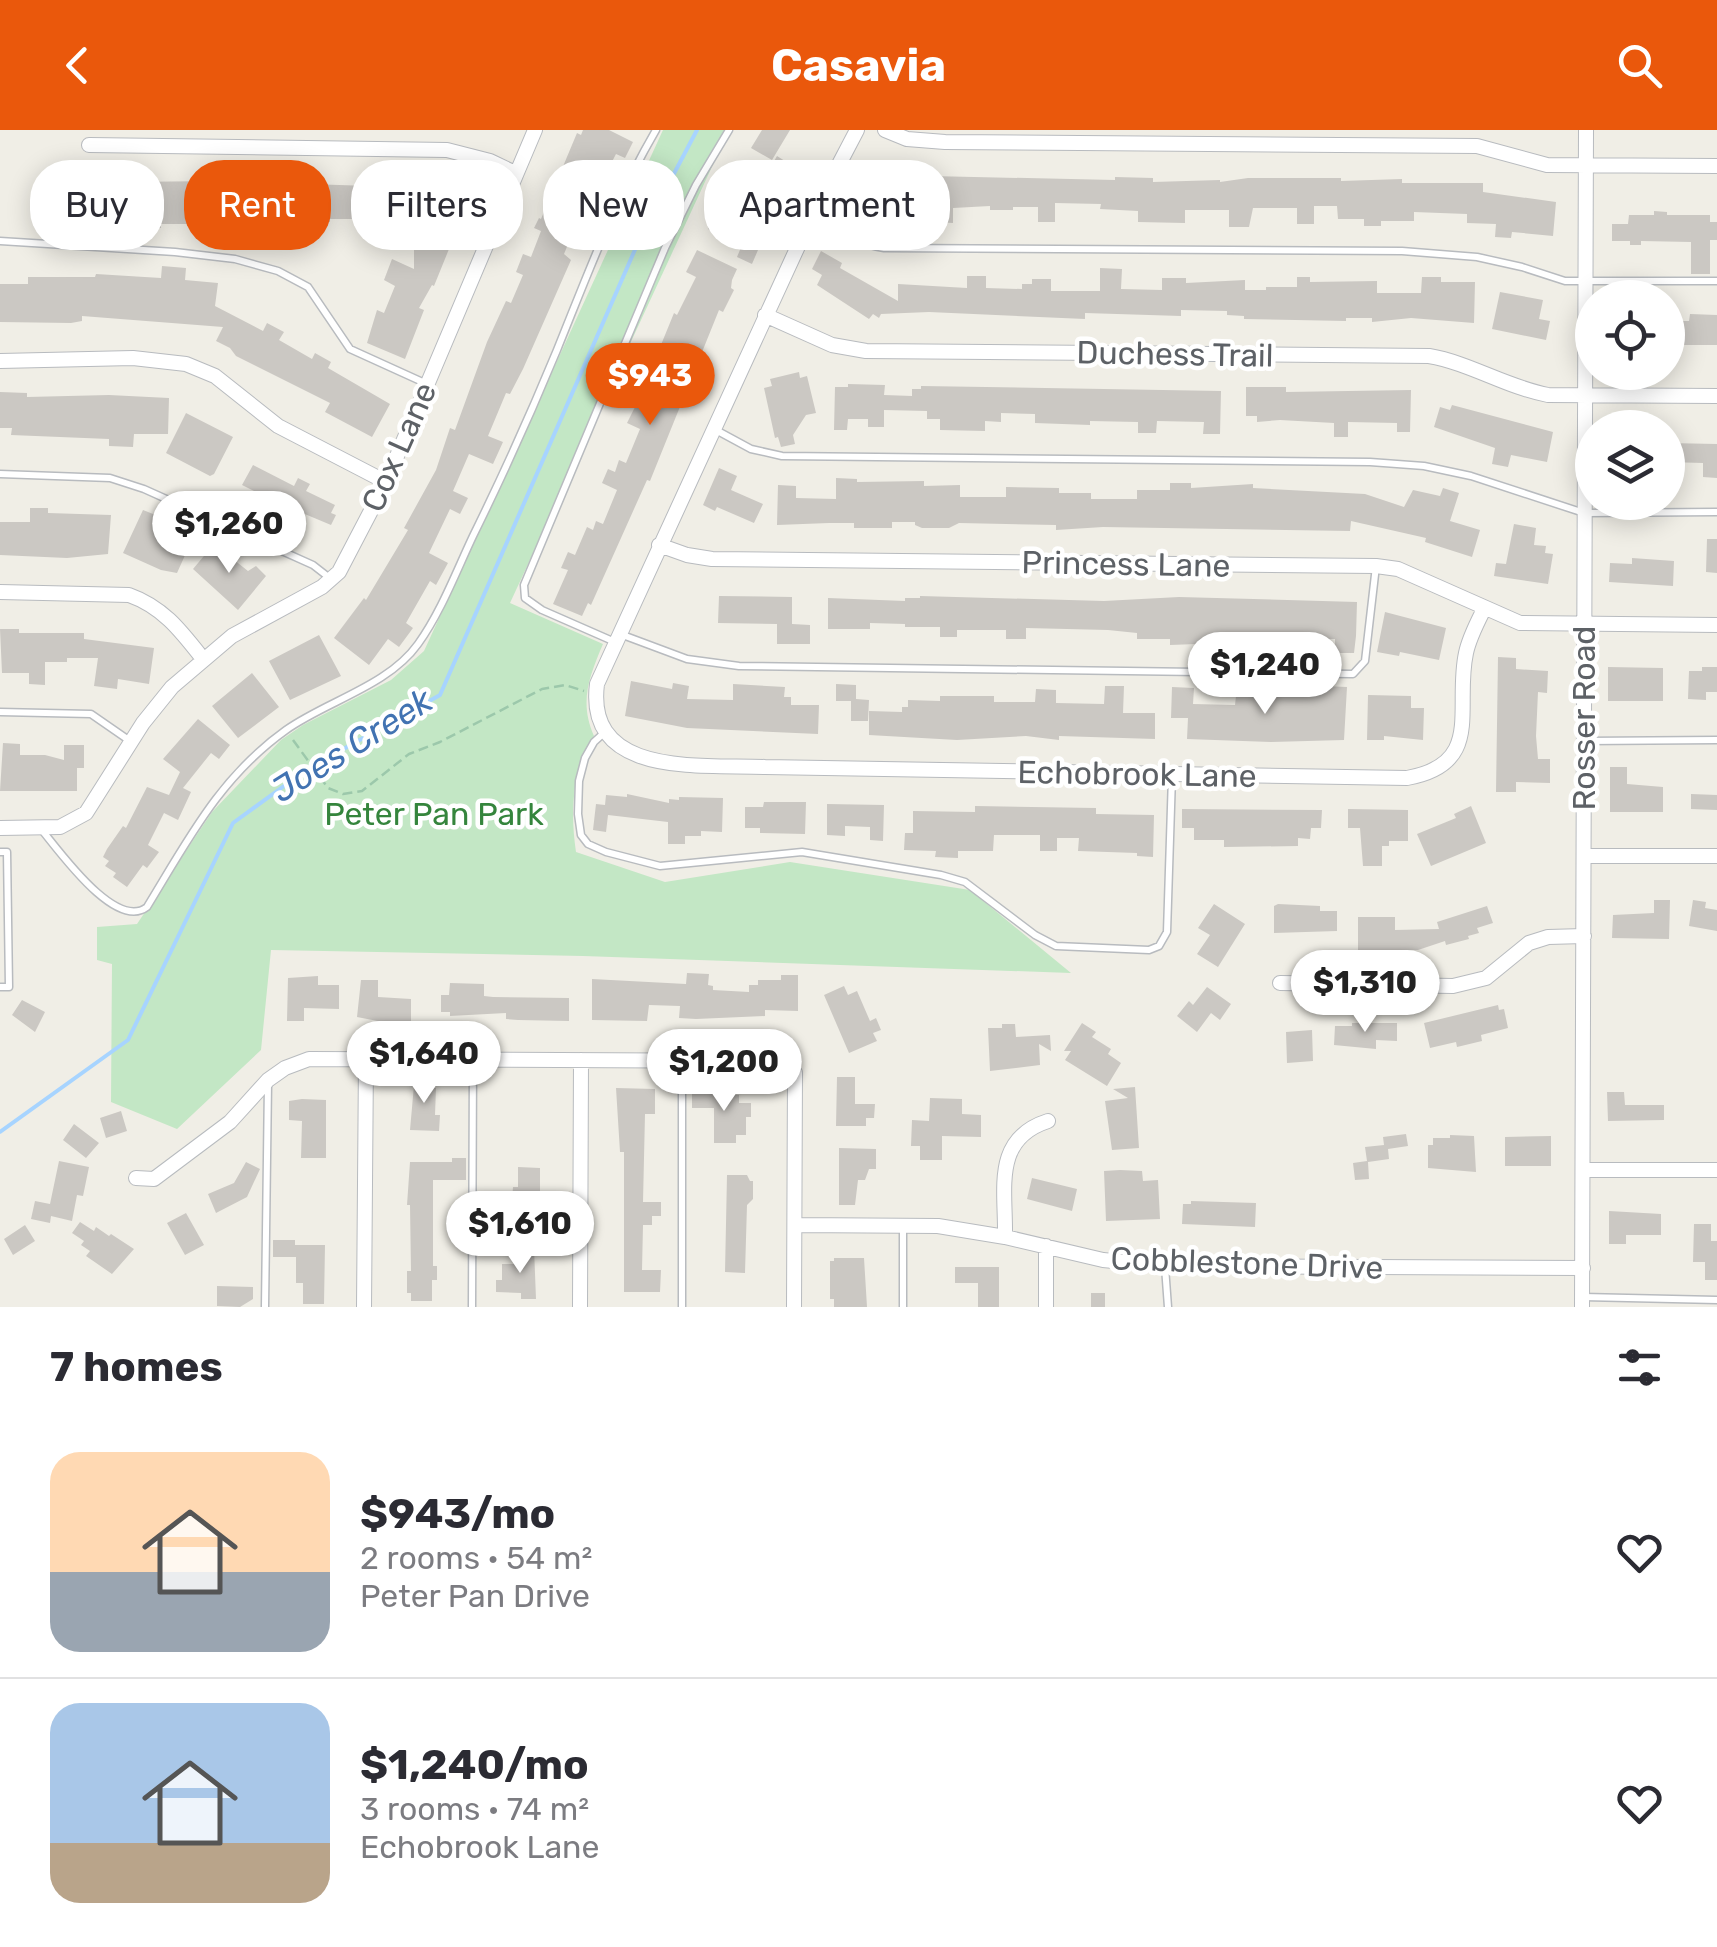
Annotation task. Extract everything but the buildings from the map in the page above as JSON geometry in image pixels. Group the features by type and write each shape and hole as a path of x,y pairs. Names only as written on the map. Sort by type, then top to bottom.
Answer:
{"street":[{"name":"Cox Lane","path":"521,160 535,130"},
{"path":"841,160 857,130"},
{"path":"885,130 907,139 945,142 1477,146 1525,161 1586,166 1717,166"},
{"name":"Rosser Road","path":"1586,130 1586,280"},
{"path":"89,145 447,150 486,160"},
{"name":"Cox Lane","path":"332,580 386,482 483,250"},
{"path":"604,732 596,694 617,638 796,250"},
{"name":"Duchess Trail","path":"765,315 832,344 866,351 1428,356 1451,360 1529,392 1717,396"},
{"path":"0,361 133,358 186,364 215,376 278,426 386,482"},
{"name":"Rosser Road","path":"1585,390 1585,410"},
{"name":"Rosser Road","path":"1582,1302 1584,520"},
{"name":"Princess Lane","path":"659,544 688,556 712,559 1376,566 1398,569 1520,622 1584,626 1717,625"},
{"path":"4,828 60,826 86,813 172,687 232,636 332,580"},
{"path":"0,592 129,595 163,612 203,658"},
{"name":"Echobrook Lane","path":"604,732 634,756 663,762 1406,778 1426,775 1442,766 1460,744 1466,651 1484,609"},
{"path":"1584,856 1717,856"},
{"path":"1280,982 1453,986 1486,978 1528,943 1548,937 1584,936"},
{"path":"364,1307 366,1058"},
{"path":"136,1178 154,1179 206,1143 268,1080 285,1068 310,1059 778,1062 795,1073 794,1307"},
{"path":"580,1307 582,1060"},
{"path":"1006,1237 1006,1156 1019,1137 1033,1126 1048,1122"},
{"path":"1584,1170 1717,1170"},
{"name":"Cobblestone Drive","path":"796,1226 938,1226 1103,1260 1165,1266 1583,1268"},
{"path":"1046,1246 1046,1307"}],"lane":[{"path":"40,828 101,895 129,913 139,913 147,907 211,802 262,750 315,711 403,662 419,644 513,454 602,237 656,130"},
{"path":"729,130 696,184 665,248 524,584 525,598 542,610 687,659 740,666 1353,674 1365,661 1376,566"},
{"path":"0,241 235,258 278,271 308,287 350,348 428,384"},
{"path":"950,248 1402,251 1477,258 1575,281"},
{"path":"1685,282 1717,282"},
{"path":"713,429 751,449 782,456 1370,462 1424,466 1471,476 1575,509"},
{"path":"0,474 110,478 144,489 313,565 332,580"},
{"path":"1685,512 1717,512"},
{"path":"0,712 91,714 132,742"},
{"path":"604,732 585,758 579,780 578,814 588,844 660,866 802,852 941,875 965,882 1035,935 1056,946 1077,949 1149,950 1159,946 1167,932 1172,775"},
{"path":"1584,740 1717,740"},
{"path":"0,987 9,987 4,828"},
{"path":"472,1307 473,1060"},
{"path":"682,1061 682,1307"},
{"path":"265,1307 268,1080"},
{"path":"903,1307 904,1226"},
{"path":"1165,1266 1168,1307"},
{"path":"1582,1302 1717,1300"}],"path":[{"path":"292,739 328,788 343,794 362,790 408,754 440,742 542,689 565,685 596,694"}],"green space":[{"name":"Peter Pan Park","path":"663,130 729,130 715,160 704,160 704,184 684,227 684,160 649,160"},
{"name":"Peter Pan Park","path":"608,250 673,250 510,603 603,644 588,690 587,712 594,736 574,792 576,852 665,882 790,862 970,890 1071,973 271,950 261,1050 177,1129 111,1102 112,964 97,960 97,927 137,924 212,812 281,740 391,680 424,651"}],"waterway":[{"name":"Joes Creek","path":"0,1132 128,1040 233,823 306,770 440,695 641,236 697,130"}]}
